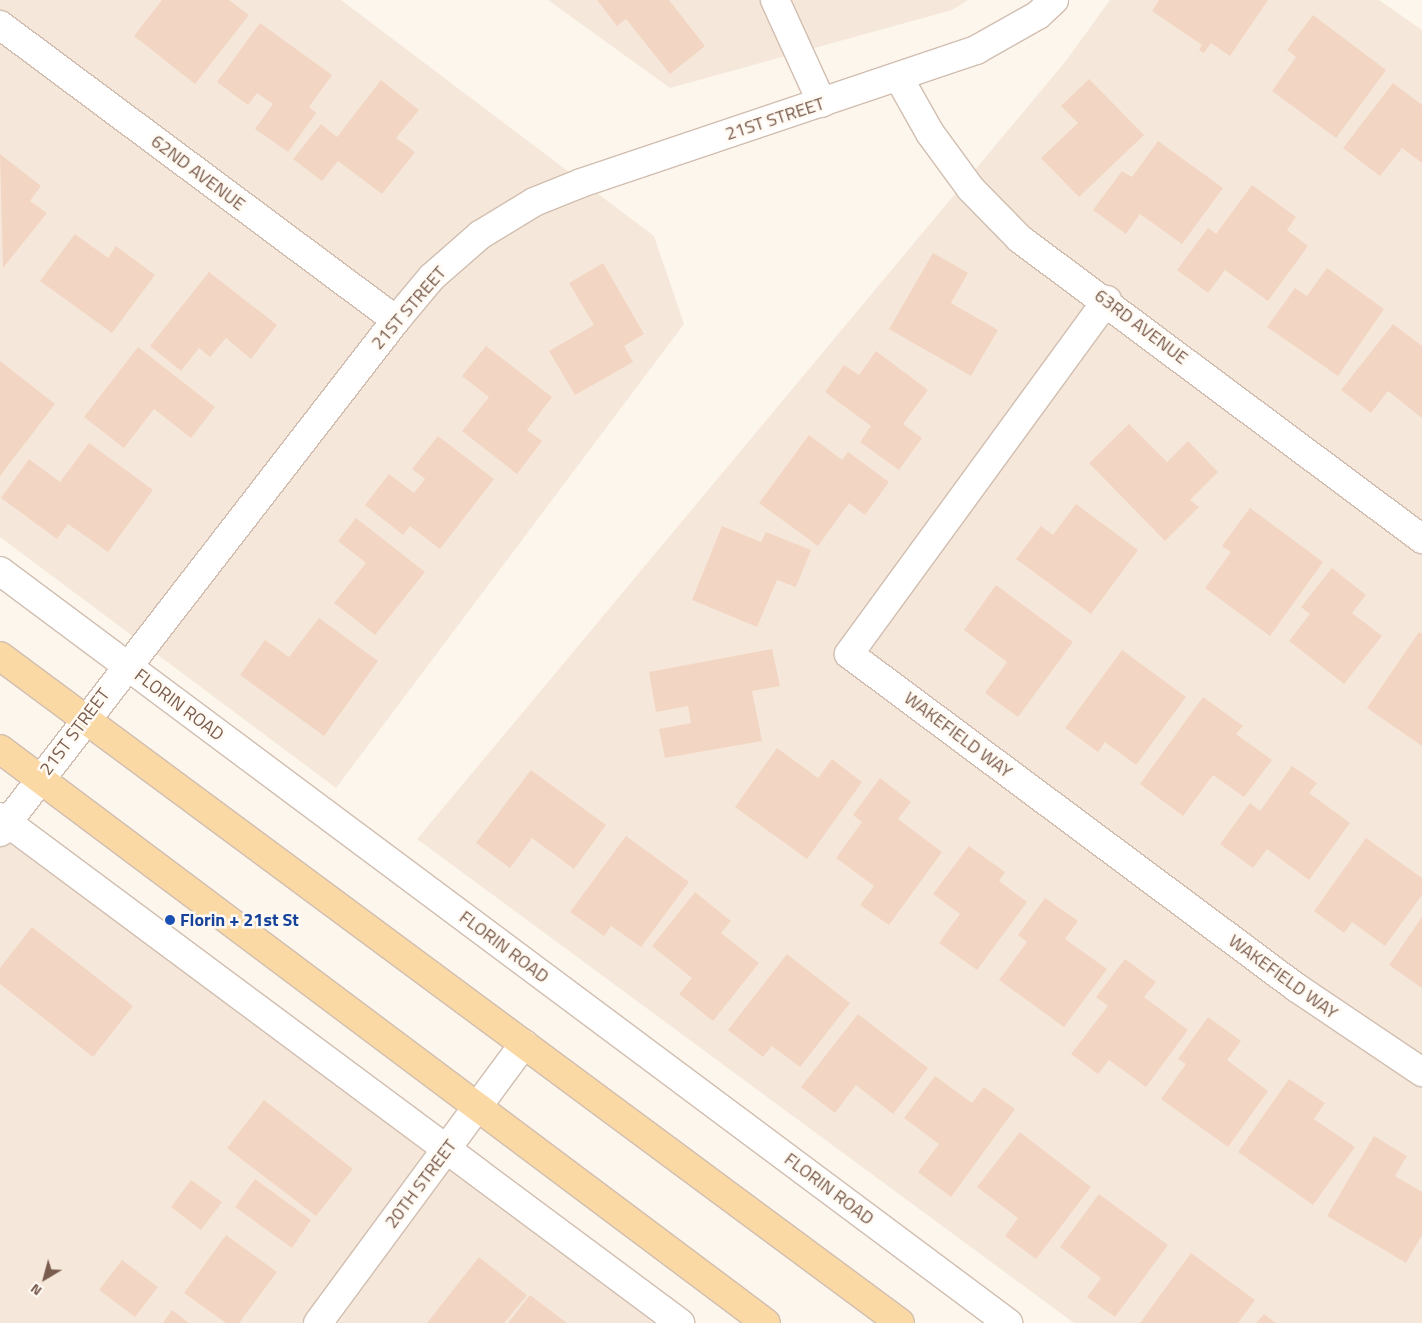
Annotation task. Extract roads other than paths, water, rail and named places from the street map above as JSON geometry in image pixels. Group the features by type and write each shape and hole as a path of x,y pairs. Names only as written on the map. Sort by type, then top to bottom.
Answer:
{"main road":[{"path":"0,656 900,1323"},
{"path":"0,749 766,1323"}],"street":[{"path":"775,0 822,103"},
{"name":"21ST STREET","path":"2,824 86,720 126,665 396,320 432,277 480,235 534,202 976,50 1038,15 1054,0"},
{"name":"62ND AVENUE","path":"0,25 396,320"},
{"name":"63RD AVENUE","path":"899,78 930,133 971,189 1020,239 1107,300 1422,539"},
{"name":"WAKEFIELD WAY","path":"1107,300 849,654 1297,988 1422,1072"},
{"name":"FLORIN ROAD","path":"0,571 1008,1323"},
{"path":"2,824 447,1149 680,1323"},
{"name":"20TH STREET","path":"318,1323 524,1044"}],"place":[{"name":"Florin + 21st St","path":"170,920"}]}
